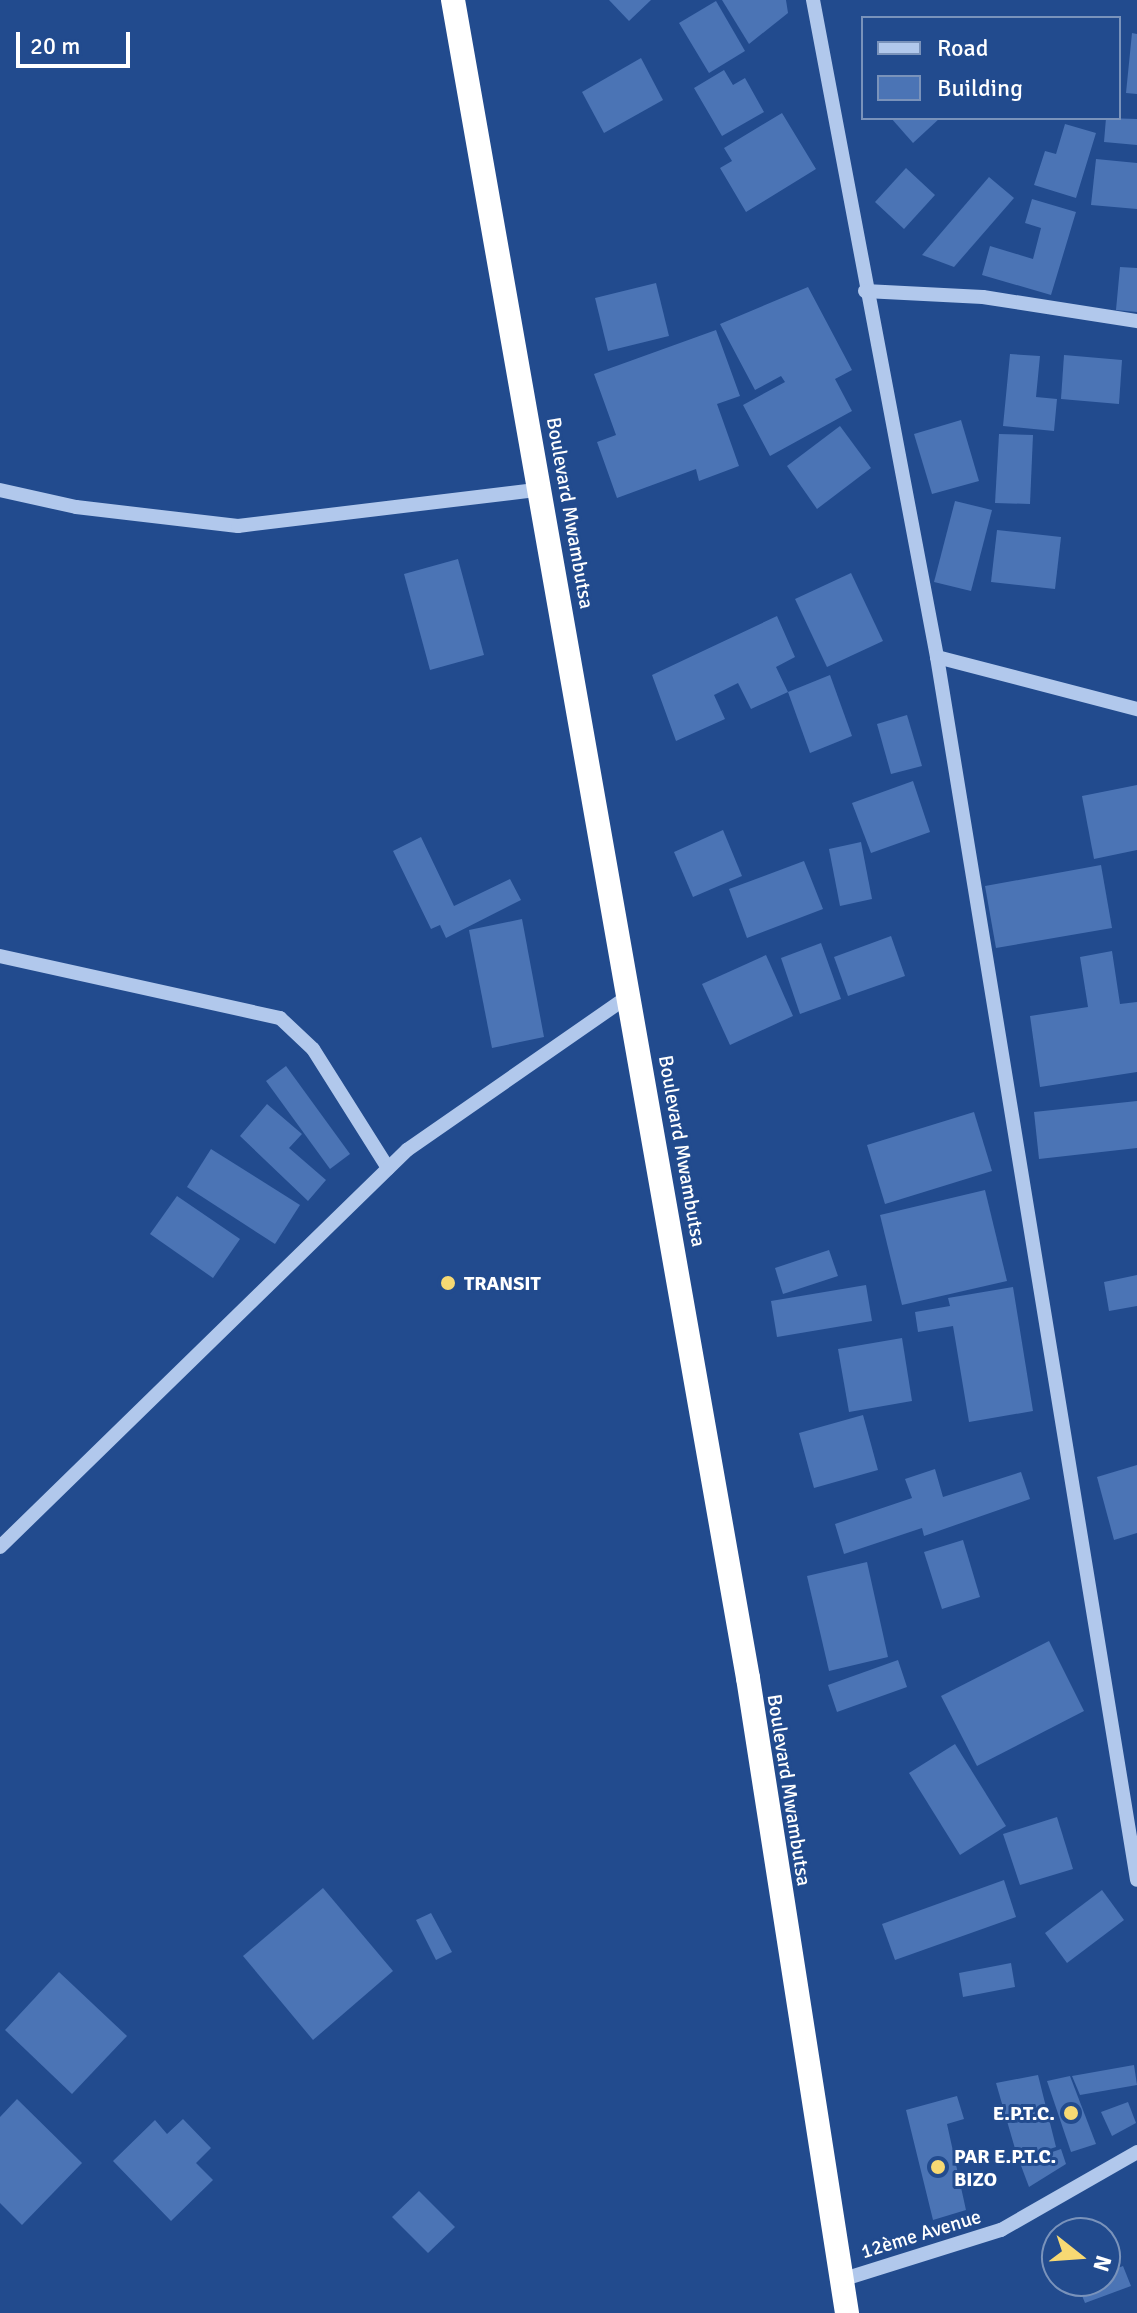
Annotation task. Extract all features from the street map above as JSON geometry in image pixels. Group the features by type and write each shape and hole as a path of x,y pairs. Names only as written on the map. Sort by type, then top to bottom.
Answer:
{"highway":[{"name":"Boulevard Mwambutsa","path":"453,0 542,489 748,1678 847,2313"}],"street":[{"path":"813,0 865,291 937,657 1137,1880"},
{"path":"865,291 983,297 1137,321"},
{"path":"0,490 76,507 238,526 542,489"},
{"path":"937,657 1137,709"},
{"path":"0,956 280,1018 313,1049 388,1168"},
{"path":"0,1547 388,1168 515,1071 630,995"},
{"name":"12ème Avenue","path":"841,2280 1001,2230 1137,2152"}],"building":[{"path":"609,0 651,0 629,21"},
{"path":"722,0 786,0 788,13 749,44"},
{"path":"716,1 745,51 709,73 679,23"},
{"path":"1132,33 1137,34 1137,94 1126,93"},
{"path":"641,58 663,100 604,133 582,92"},
{"path":"724,70 733,85 745,78 764,112 722,136 694,88"},
{"path":"782,113 816,169 746,212 720,168 732,161 724,148"},
{"path":"1137,119 1137,145 1104,142 1106,120"},
{"path":"893,120 938,120 913,143"},
{"path":"1065,124 1096,133 1076,198 1034,185 1045,151 1056,154"},
{"path":"1096,159 1137,163 1137,209 1091,205"},
{"path":"906,168 935,195 904,229 875,202"},
{"path":"989,177 1014,198 954,267 922,255"},
{"path":"1032,199 1076,212 1051,295 982,275 990,246 1033,259 1041,228 1025,223"},
{"path":"1120,267 1137,268 1137,312 1116,310"},
{"path":"656,283 669,336 608,351 595,298"},
{"path":"808,287 852,370 835,379 852,411 770,456 743,405 785,382 781,376 755,390 720,324"},
{"path":"716,330 740,396 717,404 739,466 699,481 696,469 617,498 597,442 616,435 594,374"},
{"path":"1010,354 1040,356 1036,397 1057,399 1054,431 1003,426"},
{"path":"1064,355 1122,360 1119,404 1061,399"},
{"path":"961,420 979,481 932,494 914,434"},
{"path":"840,426 871,468 817,509 787,466"},
{"path":"999,434 1033,435 1030,504 995,503"},
{"path":"955,501 992,510 971,591 934,582"},
{"path":"997,530 1061,537 1055,589 991,582"},
{"path":"458,559 484,655 430,670 404,574"},
{"path":"851,573 883,641 827,667 795,599"},
{"path":"777,616 795,657 776,667 788,692 751,709 738,683 714,695 725,719 676,741 652,675"},
{"path":"830,675 852,736 810,753 788,692"},
{"path":"907,715 922,766 891,774 877,724"},
{"path":"913,781 930,832 871,853 852,803"},
{"path":"1137,785 1137,850 1094,859 1082,796"},
{"path":"723,830 742,876 693,897 674,852"},
{"path":"421,837 454,906 510,879 521,900 446,938 440,925 431,929 393,851"},
{"path":"861,842 872,899 840,906 829,849"},
{"path":"804,861 823,909 747,938 729,889"},
{"path":"1101,865 1112,928 996,948 985,886"},
{"path":"522,919 544,1037 492,1048 469,930"},
{"path":"891,936 905,976 848,996 834,957"},
{"path":"821,943 841,999 800,1014 781,958"},
{"path":"1112,951 1120,1004 1137,1002 1137,1072 1040,1087 1030,1016 1088,1007 1080,957"},
{"path":"766,955 793,1016 730,1045 702,984"},
{"path":"286,1066 350,1154 330,1169 266,1081"},
{"path":"1137,1101 1137,1148 1039,1159 1034,1112"},
{"path":"267,1104 302,1134 289,1148 326,1180 308,1201 240,1136"},
{"path":"974,1112 992,1171 885,1204 867,1145"},
{"path":"211,1149 300,1205 275,1244 187,1187"},
{"path":"985,1190 1007,1281 902,1305 880,1215"},
{"path":"177,1196 240,1239 213,1278 150,1234"},
{"path":"829,1250 838,1276 783,1294 775,1268"},
{"path":"1137,1275 1137,1306 1109,1311 1104,1282"},
{"path":"866,1285 872,1321 777,1337 771,1301"},
{"path":"1013,1287 1033,1411 969,1422 953,1326 918,1332 915,1312 950,1306 948,1298"},
{"path":"902,1338 912,1401 849,1412 838,1349"},
{"path":"863,1415 878,1470 814,1488 799,1433"},
{"path":"1137,1465 1137,1533 1114,1540 1097,1477"},
{"path":"935,1469 943,1497 1021,1472 1030,1499 924,1536 922,1528 844,1554 835,1524 912,1498 905,1479"},
{"path":"963,1540 980,1597 942,1609 924,1552"},
{"path":"867,1562 888,1657 829,1671 807,1576"},
{"path":"1049,1641 1084,1711 977,1766 941,1696"},
{"path":"898,1660 907,1687 837,1712 828,1685"},
{"path":"955,1744 1006,1826 960,1855 909,1773"},
{"path":"1057,1817 1073,1869 1020,1885 1003,1834"},
{"path":"1004,1880 1016,1917 895,1960 882,1924"},
{"path":"323,1888 393,1971 313,2040 243,1956"},
{"path":"1102,1890 1124,1920 1067,1963 1045,1933"},
{"path":"431,1913 452,1952 436,1960 416,1920"},
{"path":"1011,1963 1015,1987 963,1997 959,1973"},
{"path":"59,1972 127,2036 72,2094 5,2030"},
{"name":"E.P.T.C.","path":"1134,2065 1137,2085 1080,2095 1072,2076"},
{"name":"PAR E.P.T.C. BIZO","path":"1038,2075 1056,2147 1018,2159 996,2083"},
{"name":"E.P.T.C.","path":"1070,2076 1096,2144 1071,2152 1047,2081"},
{"name":"PAR E.P.T.C. BIZO","path":"957,2096 964,2119 947,2124 966,2210 933,2220 906,2110"},
{"path":"17,2099 82,2163 22,2225 0,2203 0,2117"},
{"name":"E.P.T.C.","path":"1128,2102 1136,2123 1112,2136 1101,2112"},
{"path":"183,2119 211,2148 196,2163 213,2180 171,2221 113,2161 155,2120 167,2134"},
{"name":"PAR E.P.T.C. BIZO","path":"1061,2149 1066,2164 1029,2187 1020,2163"},
{"path":"419,2191 455,2227 428,2253 392,2217"},
{"path":"1121,2267 1131,2286 1121,2290"},
{"path":"1083,2297 1101,2297 1085,2303"}],"place":[{"name":"TRANSIT","path":"448,1283"},
{"name":"E.P.T.C.","path":"1071,2113"},
{"name":"PAR E.P.T.C. BIZO","path":"938,2167"}]}
